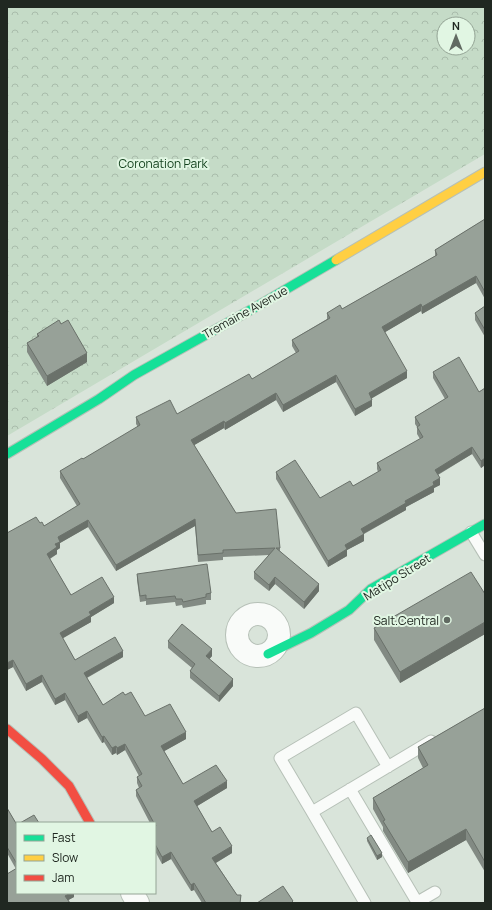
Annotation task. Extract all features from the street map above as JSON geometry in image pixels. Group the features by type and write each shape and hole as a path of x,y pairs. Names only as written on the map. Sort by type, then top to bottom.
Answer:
{"main road":[{"name":"Tremaine Avenue","path":"7,454 99,399 134,375 254,308 485,172"},
{"name":"Matipo Street","path":"268,654 311,633 349,610 371,589 485,524"},
{"path":"7,729 42,759 69,786 89,822"}],"street":[{"name":"Matipo Street","path":"268,654 254,656 242,649 236,636 237,628 246,617 259,613 272,618 280,630"},
{"path":"268,654 274,650 278,644 280,630 297,635 311,633"},
{"path":"133,894 138,903"}],"lane":[{"path":"128,363 134,375"},
{"path":"472,532 485,555"},
{"path":"365,903 280,758 356,713 388,767"},
{"path":"312,812 438,737"},
{"path":"350,789 417,903 435,892"}],"green space":[{"name":"Coronation Park","path":"7,7 485,7 485,154 7,436"}],"building":[{"path":"485,219 485,292 476,276 422,307 421,304 382,327 407,371 369,393 372,400 355,409 336,375 283,405 276,393 225,423 224,421 191,440 236,513 276,509 280,548 276,548 319,584 304,602 275,577 269,585 254,572 275,548 223,550 223,553 198,555 195,519 116,565 88,520 58,537 60,542 55,544 57,547 47,554 71,595 102,577 114,597 89,612 91,615 60,633 75,660 115,637 123,651 84,673 103,705 123,692 125,695 131,692 145,716 170,704 186,732 161,746 183,784 216,765 227,781 194,801 212,832 220,827 232,846 212,858 237,895 241,895 240,903 206,903 194,883 191,885 171,852 162,857 156,846 156,822 153,822 136,790 142,786 137,777 142,774 125,744 117,748 116,746 112,748 104,736 102,737 87,711 78,716 65,693 55,699 42,675 26,684 13,660 7,663 7,533 36,517 44,526 80,504 60,471 140,425 136,417 170,400 177,414 249,374 252,379 299,351 292,340 330,318 327,313 340,305 342,309 437,255 435,250"},
{"path":"485,306 485,330 475,313"},
{"path":"59,320 61,324 68,320 87,353 47,376 27,343 39,336 37,334"},
{"path":"459,357 479,392 485,388 485,458 481,461 472,447 435,470 440,478 433,482 434,485 405,501 406,503 361,529 364,534 345,545 347,549 328,561 276,472 295,460 320,498 350,481 353,486 381,470 377,463 423,437 417,427 420,425 415,417 448,397 433,372"},
{"path":"207,564 211,593 206,594 206,597 183,602 182,599 176,599 175,596 146,599 146,595 140,596 137,574"},
{"name":"Salt.Central","path":"471,572 485,594 485,622 400,672 374,628"},
{"path":"182,624 212,649 206,656 233,679 219,696 190,671 195,664 168,641"},
{"path":"485,708 485,862 466,829 408,862 383,821 385,820 373,798 428,765 418,747"},
{"path":"7,808 16,823 16,862 7,847"},
{"path":"34,815 38,822 22,822"},
{"path":"371,835 382,853 377,856 367,838"},
{"path":"16,869 16,894 68,894 65,896 70,903 7,903 7,874"},
{"path":"283,886 293,901 291,903 257,903"}],"traffic: fast":[{"path":"7,454 99,399 134,375 336,260"},
{"path":"268,654 311,633 349,610 371,589 485,524"}],"traffic: slow":[{"path":"336,260 485,172"}],"traffic: jam":[{"path":"7,729 42,759 69,786 89,822"}],"place":[{"name":"Salt.Central","path":"447,620"}]}
